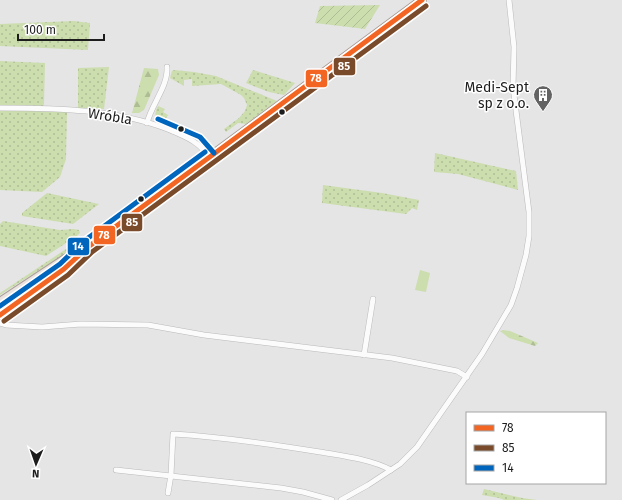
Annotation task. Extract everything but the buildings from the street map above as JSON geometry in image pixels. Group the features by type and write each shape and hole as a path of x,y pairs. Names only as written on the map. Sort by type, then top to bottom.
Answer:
{"main road":[{"path":"0,315 64,269 88,247 422,0"},
{"path":"0,302 65,259 88,247"}],"street":[{"path":"341,500 368,485 400,464 417,447 467,377 510,305 517,288 524,262 528,236 529,212 513,87 514,47 509,0"},
{"path":"147,122 150,112 165,82 168,73 167,67"},
{"name":"Wróbla","path":"0,108 75,110 120,116 147,122 176,133 196,143 201,146 209,158"},
{"path":"364,355 373,299"},
{"path":"0,323 6,325 42,326 81,324 148,325 204,335 392,358 456,371 467,377"},
{"path":"168,493 174,434 230,439 305,450 383,466 391,470"},
{"path":"116,470 281,488 332,500"}],"green space":[{"path":"380,5 365,29 315,23 320,6"},
{"path":"74,21 90,23 88,50 0,46 0,24"},
{"path":"0,61 45,63 43,106 0,105"},
{"path":"109,67 104,109 78,108 78,68"},
{"path":"144,68 158,69 159,75 144,110 139,113 132,113"},
{"path":"174,70 216,76 277,101 246,124 238,123 226,132 224,129 239,118 245,111 247,105 244,98 221,84 192,86 192,79 184,80 184,86 170,78 172,71"},
{"path":"253,70 295,83 284,95 269,92 246,83"},
{"path":"158,106 165,109 163,112 168,115 164,122 159,121 156,118"},
{"path":"0,110 67,112 66,159 60,177 42,192 0,190"},
{"path":"435,153 516,171 518,190 458,174 434,172"},
{"path":"323,185 382,193 419,200 417,210 412,208 406,214 322,203"},
{"path":"47,193 99,204 73,224 22,216 22,213"},
{"path":"134,200 135,202 127,210 101,229 118,211"},
{"path":"3,221 60,230 73,229 79,230 80,233 46,256 0,246 0,224"},
{"path":"78,241 81,241 81,243 0,295 0,293"},
{"path":"420,270 430,273 426,292 415,290"},
{"path":"500,331 510,331 538,343 535,346 509,338"},
{"path":"484,489 537,500 504,500 482,495"}],"transit line":[{"name":"78","path":"0,315 64,269 88,247 422,0"},
{"name":"85","path":"4,321 68,275 92,252 426,6"},
{"name":"14","path":"158,119 200,137 214,153"},
{"name":"14","path":"0,306 60,264 84,241 205,152"}],"place":[{"name":"Medi-Sept sp z o.o.","path":"543,112"}]}
